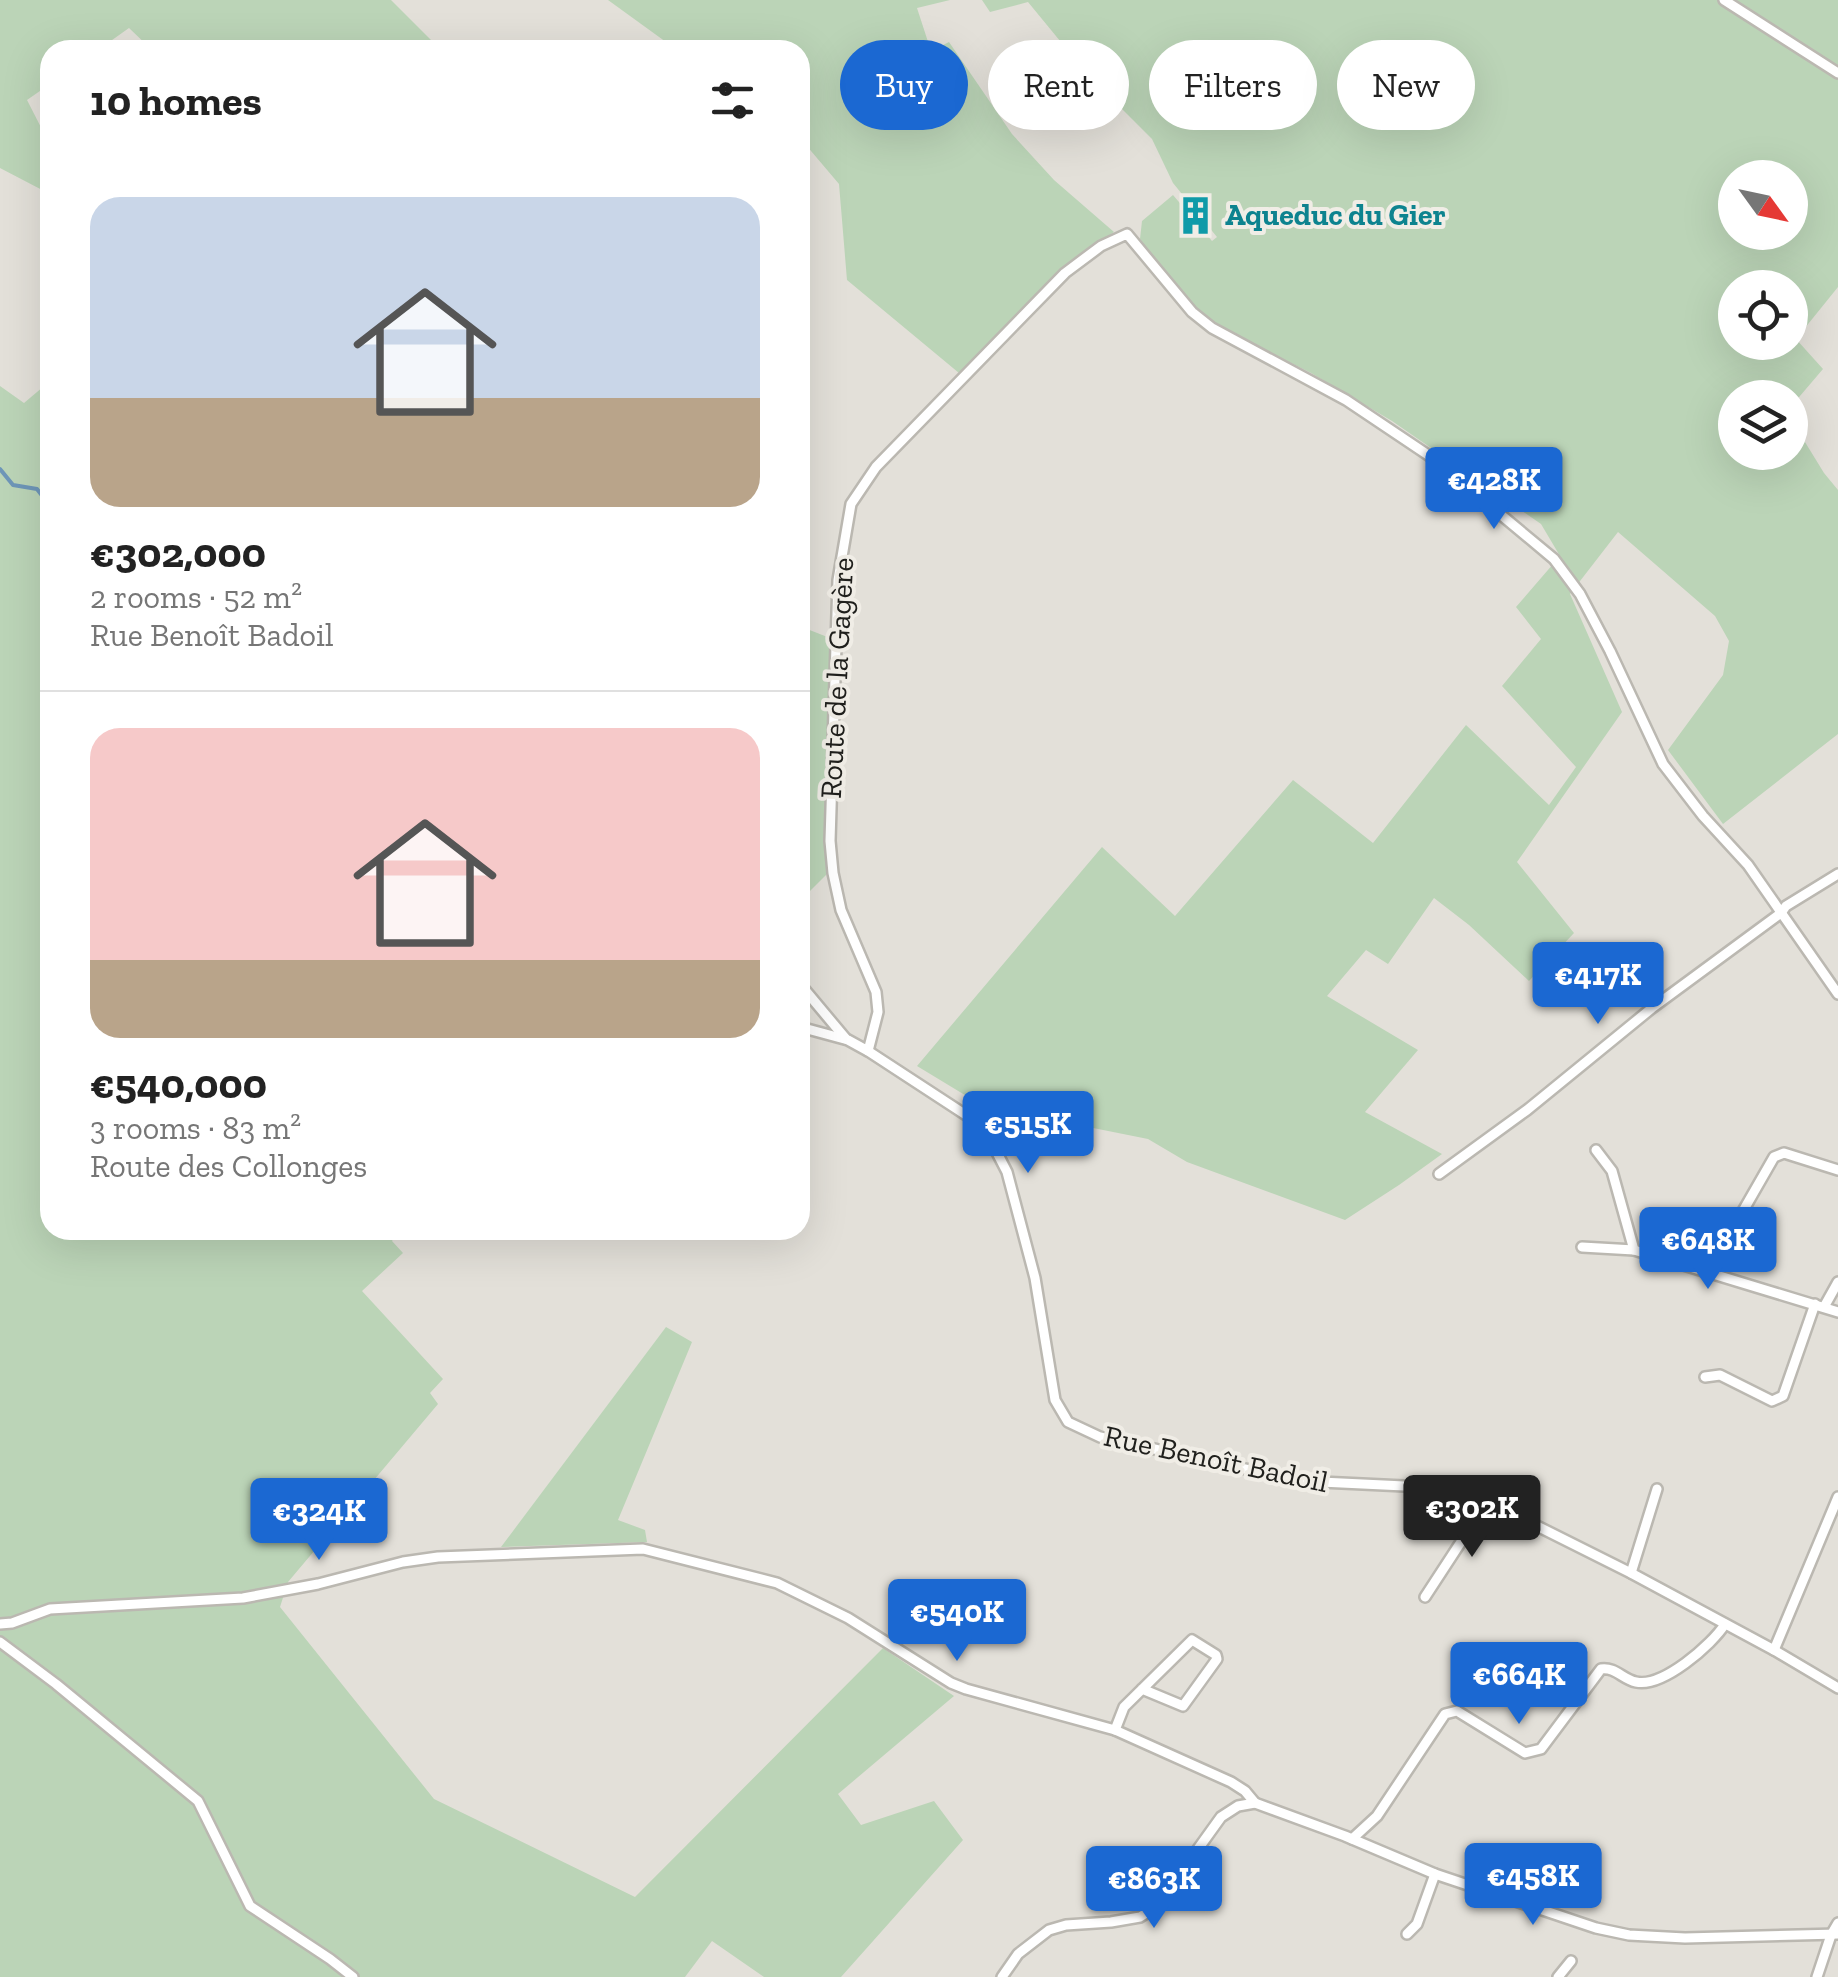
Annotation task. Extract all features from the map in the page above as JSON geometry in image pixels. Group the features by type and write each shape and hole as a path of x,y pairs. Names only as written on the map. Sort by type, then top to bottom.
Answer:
{"street":[{"path":"1724,0 1838,73"},
{"name":"Route de la Gagère","path":"868,1052 878,1012 876,992 841,910 830,841 838,580 851,504 876,466 1066,274 1100,246 1127,234 1179,300 1212,328 1346,400 1434,460 1554,559 1588,608 1663,764 1748,865 1782,913"},
{"path":"1439,1174 1527,1110 1652,1008 1782,913 1786,906 1838,874"},
{"path":"1782,913 1838,994"},
{"path":"810,996 848,1040"},
{"path":"810,1030 848,1040 868,1052"},
{"name":"Rue Benoît Badoil","path":"868,1052 969,1117 991,1141 1007,1172 1035,1278 1055,1400 1068,1422 1100,1438 1300,1481 1446,1488 1487,1502 1631,1573 1838,1688"},
{"path":"1596,1150 1612,1171 1634,1250"},
{"path":"1708,1272 1774,1157 1784,1153 1838,1170"},
{"path":"1582,1247 1634,1250 1838,1312"},
{"path":"1705,1378 1720,1376 1772,1401 1783,1396 1819,1305 1838,1282"},
{"path":"1631,1573 1658,1489"},
{"path":"1774,1650 1838,1497"},
{"path":"1426,1597 1487,1502"},
{"path":"0,1624 50,1609 243,1598 438,1557 643,1549 777,1583 848,1618 966,1689 1115,1730 1231,1782 1255,1803 1436,1874 1582,1924 1629,1935 1685,1938 1834,1935"},
{"path":"1352,1838 1377,1816 1444,1714 1457,1712 1525,1754 1541,1749 1600,1669 1611,1668 1633,1682 1648,1683 1689,1662 1726,1624"},
{"path":"1115,1730 1124,1706 1142,1688 1192,1640 1216,1655 1217,1659 1183,1706 1142,1688"},
{"path":"0,1642 198,1801 250,1906 352,1977"},
{"path":"1002,1977 1018,1954 1049,1930 1140,1917 1158,1906 1221,1816 1238,1806 1255,1803"},
{"path":"1407,1934 1417,1924 1436,1874"},
{"path":"1818,1977 1838,1924"},
{"path":"1558,1977 1571,1961"}],"green space":[{"path":"0,0 391,0 431,40 142,40 129,28 112,40 40,40 40,91 27,100 40,125 40,189 0,168"},
{"path":"608,0 950,0 917,8 927,40 840,40 840,130 968,130 968,70 988,99 988,130 1009,130 1054,180 1114,232 1064,268 959,373 847,280 839,184 810,150 810,40 663,40"},
{"path":"982,0 1838,0 1838,287 1808,324 1808,270 1718,270 1718,360 1808,360 1808,352 1823,369 1808,387 1808,380 1718,380 1718,470 1808,470 1808,447 1838,490 1838,734 1723,824 1668,750 1723,675 1729,641 1715,616 1618,532 1570,594 1622,712 1517,862 1574,933 1529,981 1434,898 1388,964 1366,950 1327,996 1418,1050 1365,1112 1442,1154 1345,1220 1187,1162 1148,1139 983,1106 917,1066 1102,847 1175,916 1293,780 1373,843 1466,725 1549,805 1576,767 1502,686 1541,639 1516,607 1560,556 1541,524 1392,421 1311,373 1213,324 1181,296 1140,239 1142,221 1173,195 1212,241 1217,237 1173,183 1152,139 1129,116 1129,40 1059,40 1028,2 990,12"},
{"path":"0,386 24,403 40,389 40,1240 393,1240 403,1253 362,1291 443,1379 430,1393 438,1404 288,1582 280,1607 434,1799 635,1897 883,1648 954,1696 838,1794 861,1825 934,1801 963,1840 841,1977 764,1977 712,1941 685,1977 0,1977"},
{"path":"810,630 830,638 826,875 810,891"},
{"path":"666,1327 692,1342 618,1520 645,1530 647,1542 501,1547"}],"waterway":[{"path":"0,469 13,485 40,493"}],"place":[{"name":"Aqueduc du Gier","path":"1195,215"}]}
